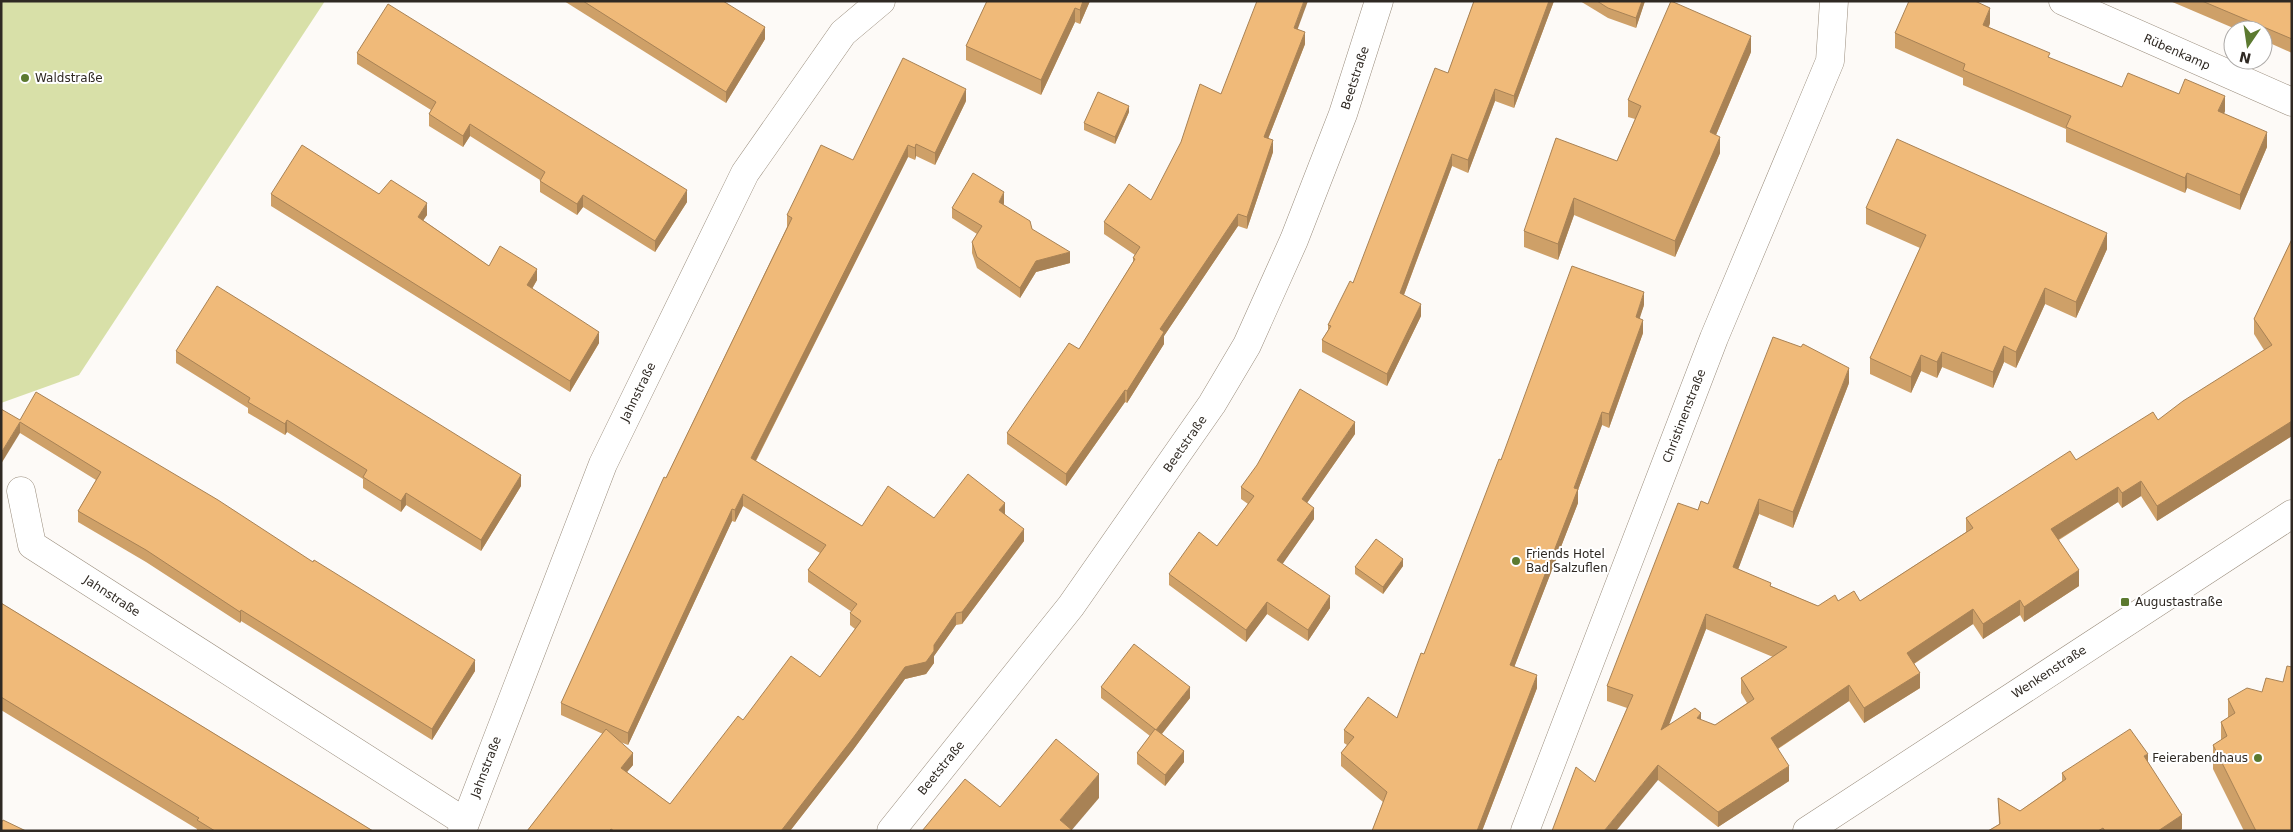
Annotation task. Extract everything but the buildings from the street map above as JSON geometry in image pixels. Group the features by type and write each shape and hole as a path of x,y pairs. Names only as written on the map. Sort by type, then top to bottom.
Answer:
{"street":[{"name":"Jahnstraße","path":"21,492 32,545 464,827 603,464 745,173 843,33 881,1"},
{"name":"Beetstraße","path":"891,831 1071,606 1212,404 1232,371 1247,345 1294,240 1343,114 1379,1"},
{"name":"Christinenstraße","path":"1525,831 1714,338 1830,61 1834,1"},
{"name":"Rübenkamp","path":"2063,1 2292,102"},
{"name":"Wenkenstraße","path":"1812,829 2292,514"}],"green space":[{"path":"1,1 325,1 79,375 1,403"}],"place":[{"name":"Waldstraße","path":"25,78"},
{"name":"Friends Hotel Bad Salzuflen","path":"1516,561"},
{"name":"Augustastraße","path":"2125,602"},
{"name":"Feierabendhaus","path":"2258,758"}]}
